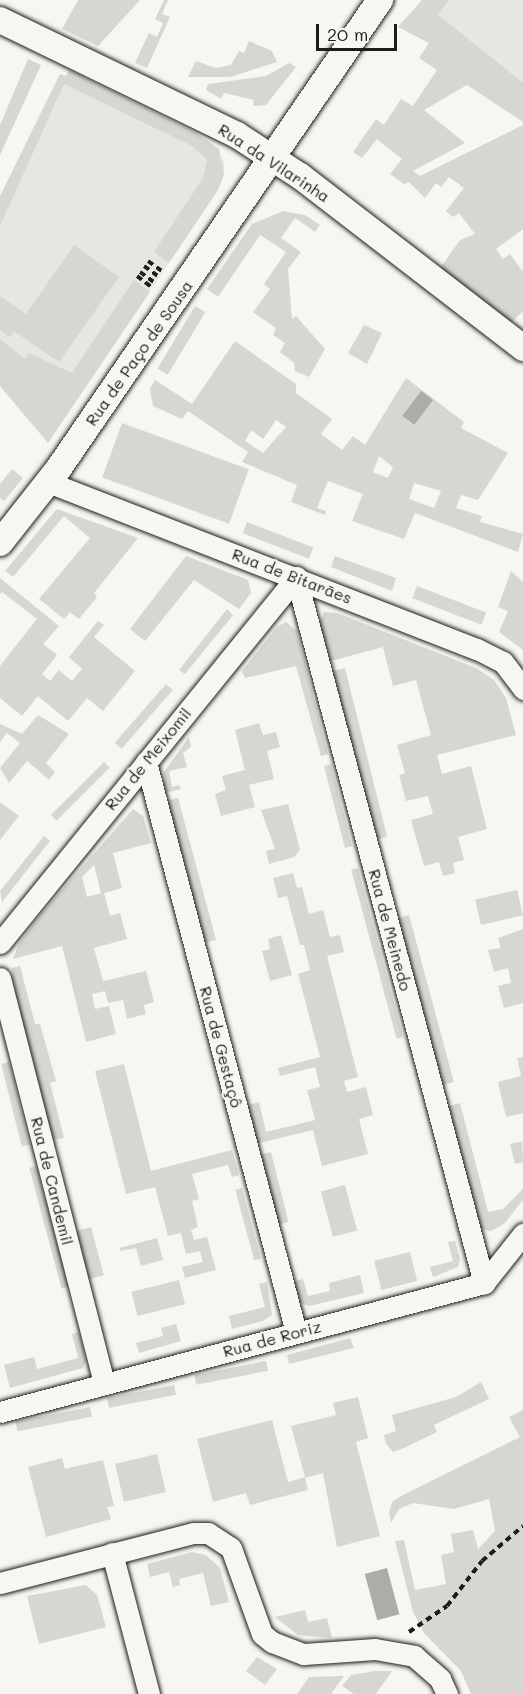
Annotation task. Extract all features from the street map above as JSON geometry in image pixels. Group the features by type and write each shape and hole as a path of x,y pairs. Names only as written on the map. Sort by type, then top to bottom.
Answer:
{"street":[{"name":"Rua de Paço de Sousa","path":"0,543 48,482 273,159 380,0"},
{"name":"Rua da Vilarinha","path":"0,20 237,135 273,159 523,348"},
{"name":"Rua de Bitarães","path":"48,482 296,577 503,662 523,689"},
{"name":"Rua de Meixomil","path":"0,943 296,577"},
{"name":"Rua de Meinedo","path":"296,577 484,1283"},
{"name":"Rua de Gestaçô","path":"146,762 296,1332"},
{"name":"Rua de Candemil","path":"0,978 104,1384"},
{"path":"484,1283 523,1234"},
{"name":"Rua de Roriz","path":"0,1412 484,1283"},
{"path":"0,1583 194,1533 218,1537 231,1548 262,1634 272,1642 304,1654 375,1649 414,1656 440,1679 447,1694"},
{"path":"112,1553 149,1694"}],"path":[{"path":"160,277 146,264 163,272"},
{"path":"140,272 156,283"},
{"path":"137,276 153,288"},
{"path":"408,1632 447,1606 482,1561 523,1526"}],"shaded area":[{"path":"78,0 140,0 98,46 62,29"},
{"path":"164,0 168,0 162,14 170,17 147,68 135,63 149,33 157,37 163,23 155,19"},
{"path":"422,0 523,0 523,122 414,12"},
{"path":"422,0 449,0 438,15 523,83 523,122 467,85 424,110 465,143 413,171 420,176 523,125 523,229 496,249 503,259 510,254 523,272 523,311 509,325 438,271 460,240 475,234 459,213 453,217 446,211 464,188 449,177 441,187 436,183 425,198 409,182 404,184 390,174 402,159 377,139 362,158 353,152 376,119 384,125 401,99 413,106 437,70 419,58 429,43 398,27"},
{"path":"249,41 272,51 277,62 230,77 188,77 196,61 216,68 231,65 239,51 244,53"},
{"path":"28,59 41,65 0,155 0,125"},
{"path":"289,63 296,67 266,105 253,106 254,100 224,93 221,99 206,90 208,84 266,76"},
{"path":"69,70 210,142 224,162 224,175 210,202 75,402 0,339 0,226"},
{"path":"69,70 196,133 219,149 224,175 218,190 169,263 154,252 203,178 207,160 192,146 64,84 0,226 0,196 60,74 66,76"},
{"path":"283,211 305,215 320,225 315,232 295,218 281,238 301,252 288,269 292,319 296,316 325,349 309,377 295,371 294,363 280,352 285,343 273,335 276,328 253,312 270,289 264,284 286,252 260,235 218,297 207,289 252,224"},
{"path":"74,245 119,277 59,362 14,331 9,337 0,330 0,296 26,314"},
{"path":"134,280 150,292 48,443 0,386 0,339 25,359 29,353 72,373"},
{"path":"195,306 205,312 168,375 157,369"},
{"path":"364,325 382,333 367,364 348,353"},
{"path":"235,341 296,384 296,393 332,419 321,434 342,450 353,436 365,445 406,378 464,422 461,428 508,453 478,500 461,495 456,508 482,516 480,522 523,534 518,552 415,513 404,539 352,521 363,494 328,481 317,508 326,511 325,515 291,502 297,485 242,462 248,452 188,411 182,419 153,406 150,389 155,380 192,404","holes":["276,420 286,427 263,453 245,441 251,430 263,439","379,456 393,467 388,478 373,472","414,483 441,491 434,508 409,499"]},
{"path":"421,391 433,400 414,425 402,416"},
{"path":"122,423 249,469 229,524 102,478"},
{"path":"12,469 23,478 4,501 0,498 0,484"},
{"path":"57,509 138,538 94,593 97,597 79,619 70,612 64,619 39,599 90,538 64,516 13,577 5,571"},
{"path":"247,522 313,547 309,559 243,533"},
{"path":"186,556 248,580 251,593 239,609 194,580 145,641 130,629"},
{"path":"335,556 396,578 392,591 331,567"},
{"path":"511,571 523,582 523,650 499,632 508,611 498,607"},
{"path":"0,578 59,626 43,644 57,655 42,674 50,681 59,670 72,681 82,669 69,657 98,621 104,625 94,637 135,671 103,711 87,698 68,721 38,696 22,716 0,698 0,666 37,619 2,592 0,594"},
{"path":"417,586 486,613 481,625 412,598"},
{"path":"227,609 233,615 185,674 179,670"},
{"path":"324,612 337,613 476,668 494,680 506,698 516,735 437,755 442,774 471,766 487,829 458,837 464,860 453,863 455,873 443,876 439,862 424,866 411,820 433,814 428,796 406,801 399,775 405,773 397,745 431,735 416,680 393,686 383,647 327,662 318,625"},
{"path":"286,622 297,631 328,754 321,756 296,666 245,678 242,671 277,627"},
{"path":"345,668 387,837 372,841 329,672"},
{"path":"166,684 173,690 122,749 115,743"},
{"path":"38,715 69,734 46,763 55,772 49,780 27,761 9,783 0,768 20,743 7,733 0,742 0,724 22,734"},
{"path":"259,723 263,735 276,732 280,747 267,751 274,779 249,785 255,807 221,816 215,794 226,790 222,776 245,770 235,730"},
{"path":"189,737 191,747 183,753 187,767 169,771 172,787 179,785 181,789 165,793 164,772"},
{"path":"104,762 110,768 57,821 51,815"},
{"path":"331,764 352,846 345,848 324,766"},
{"path":"178,798 216,940 205,943 167,801"},
{"path":"0,802 19,816 0,840"},
{"path":"288,804 300,850 294,857 269,864 266,851 275,849 261,810"},
{"path":"133,809 143,816 151,843 113,853 122,888 104,893 110,916 120,913 127,939 94,948 103,981 146,971 154,1002 144,1005 146,1014 127,1019 123,1000 108,1003 105,991 92,994 95,1009 109,1006 116,1034 86,1042 62,946 13,959 19,943 40,915","holes":["94,865 101,893 87,897 82,877"]},
{"path":"44,836 50,841 2,902 0,891"},
{"path":"358,868 403,1037 397,1039 351,870"},
{"path":"293,873 297,888 302,887 309,914 323,910 330,937 340,935 344,952 327,956 358,1077 344,1081 347,1092 366,1087 373,1115 359,1119 368,1154 322,1166 313,1130 255,1144 245,1106 259,1102 266,1132 315,1120 307,1090 320,1087 315,1067 280,1076 278,1068 320,1057 298,974 310,970 304,945 300,945 287,896 278,898 273,878"},
{"path":"517,890 523,915 481,925 475,900"},
{"path":"409,915 454,1082 439,1086 395,919"},
{"path":"523,929 523,1003 504,1008 498,986 511,983 508,968 494,972 488,950 501,948 498,938"},
{"path":"281,935 292,975 270,981 262,951 270,949 268,939"},
{"path":"20,966 35,1024 40,1024 56,1081 50,1083 64,1138 52,1140 15,999 12,968"},
{"path":"523,1057 523,1113 506,1117 498,1082 521,1076 517,1058"},
{"path":"9,1062 30,1144 22,1146 1,1064"},
{"path":"124,1064 151,1171 232,1150 239,1175 232,1177 228,1165 192,1174 199,1199 192,1201 198,1227 191,1230 194,1240 207,1237 216,1270 185,1278 182,1267 203,1262 200,1251 186,1254 181,1233 168,1236 155,1187 126,1194 95,1071"},
{"path":"460,1103 488,1212 503,1209 523,1189 523,1200 504,1224 491,1231 479,1229 445,1107"},
{"path":"522,1141 523,1162 515,1164 510,1144"},
{"path":"271,1152 288,1222 276,1225 258,1155"},
{"path":"36,1166 68,1287 62,1289 29,1168"},
{"path":"345,1185 357,1230 333,1237 321,1191"},
{"path":"242,1188 261,1259 254,1260 235,1190"},
{"path":"91,1227 104,1275 88,1279 76,1231"},
{"path":"157,1238 163,1260 141,1266 136,1248 121,1251 119,1248"},
{"path":"455,1241 460,1259 458,1267 433,1277 430,1267 453,1261 448,1242"},
{"path":"410,1252 417,1281 381,1290 374,1261"},
{"path":"360,1275 364,1293 309,1306 297,1302 291,1282 303,1279 308,1296 330,1291 329,1283"},
{"path":"179,1280 185,1304 138,1316 131,1292"},
{"path":"267,1282 272,1315 263,1321 232,1329 229,1316 265,1307 259,1284"},
{"path":"176,1324 181,1341 139,1353 136,1343 163,1336 161,1328"},
{"path":"79,1332 86,1361 83,1368 10,1388 4,1365 34,1357 37,1369 78,1358 72,1334"},
{"path":"350,1338 354,1348 289,1364 287,1355"},
{"path":"266,1361 268,1371 196,1385 194,1375"},
{"path":"481,1382 489,1399 434,1425 437,1432 404,1448 393,1452 386,1444 384,1435 396,1431 392,1415 456,1397"},
{"path":"174,1385 176,1395 109,1408 107,1398"},
{"path":"358,1397 368,1438 356,1442 380,1536 337,1547 323,1473 305,1478 308,1490 250,1505 246,1493 213,1502 197,1439 272,1420 288,1482 305,1477 291,1426 336,1415 333,1403"},
{"path":"90,1407 92,1417 17,1431 15,1422"},
{"path":"523,1410 523,1694 471,1694 461,1671 424,1633 413,1612 395,1541 404,1540 415,1590 446,1584 441,1555 454,1552 451,1534 473,1530 478,1549 495,1531 489,1499 454,1509 413,1503 399,1509 391,1523 389,1513 392,1502 401,1496 520,1437 509,1417"},
{"path":"157,1454 166,1492 124,1502 115,1464"},
{"path":"62,1458 65,1469 103,1460 114,1506 107,1507 111,1519 46,1537 28,1467"},
{"path":"192,1552 206,1555 220,1568 229,1602 211,1606 203,1573 179,1579 180,1585 173,1587 169,1572 150,1577 147,1564"},
{"path":"387,1568 399,1614 377,1620 365,1574"},
{"path":"86,1585 97,1595 106,1627 39,1644 27,1596"},
{"path":"305,1610 308,1622 327,1618 332,1638 298,1635 275,1617"},
{"path":"257,1657 277,1669 265,1685 246,1671"},
{"path":"392,1671 376,1694 354,1694 342,1686 351,1675"},
{"path":"344,1676 331,1694 297,1694 309,1677"}]}
